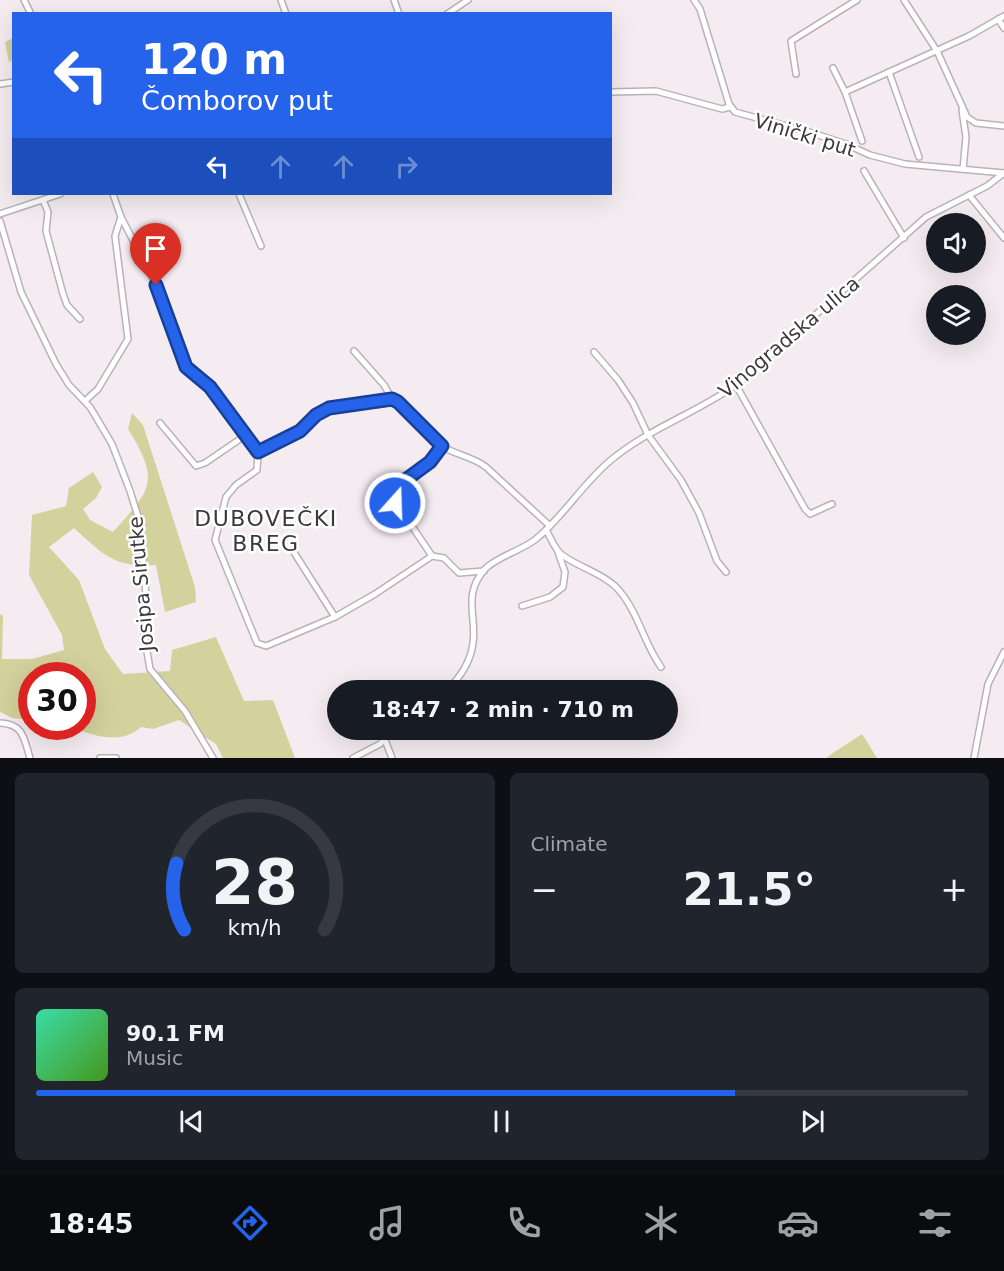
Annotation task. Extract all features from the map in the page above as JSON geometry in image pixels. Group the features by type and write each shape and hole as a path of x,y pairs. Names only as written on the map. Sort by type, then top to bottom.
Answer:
{"street":[{"path":"450,12 468,0"},
{"path":"694,0 700,9 730,107"},
{"path":"795,74 791,41 857,0"},
{"path":"904,0 937,51 967,117 976,123 1004,126"},
{"path":"845,92 937,51 1001,18 1004,28"},
{"path":"833,68 845,92 862,141"},
{"path":"889,72 919,157"},
{"name":"Vinički put","path":"612,92 656,91 722,109 730,107 742,115 827,137 878,158 905,164 1004,173"},
{"path":"962,108 966,137 963,169"},
{"path":"864,171 904,238"},
{"name":"Vinogradska ulica","path":"484,571 525,547 548,528 609,462 648,435 712,402 736,385 934,211 969,195 1004,173"},
{"path":"0,214 57,195"},
{"path":"113,195 121,217 163,298 175,340 186,367 210,387 258,452 257,470 236,485 226,497 215,540 257,643 266,645 335,617 375,594 432,556 444,558 459,573 484,571"},
{"path":"239,195 261,246"},
{"path":"969,195 1004,238"},
{"path":"43,200 48,212 46,231 63,294 67,305 80,319"},
{"path":"85,401 98,389 128,339 115,236 121,217"},
{"name":"Josipa Sirutke","path":"0,221 21,292 56,364 69,385 85,401 112,444 140,523 146,596 144,634 146,658 150,669 185,711 213,758"},
{"path":"354,351 384,385 392,399 398,402 424,431 442,446 477,460 486,467 548,528 565,572 563,587 550,597 522,606"},
{"path":"594,352 610,368 633,403 648,435 681,480 699,513 717,561 726,572"},
{"path":"736,385 805,509 810,514 814,514 832,504"},
{"path":"258,452 300,431 316,415 329,408 392,399"},
{"path":"160,423 196,466 205,463 246,435"},
{"path":"432,556 389,492 430,462 442,446"},
{"path":"558,551 615,585 632,607 650,650 661,667"},
{"path":"296,554 335,617"},
{"path":"455,680 463,670 473,643 471,606 473,592 484,571"},
{"path":"974,758 988,684 1004,652"},
{"path":"0,723 12,724 20,729 30,758"},
{"path":"353,758 385,740 392,758"},
{"path":"100,758 116,758"}],"shaded area":[{"path":"12,38 12,60 9,62 5,42"},
{"path":"132,413 143,425 195,587 196,602 165,612 156,565 130,564 110,558 74,528 49,547 79,580 105,649 123,674 170,671 172,650 216,637 244,701 273,700 295,758 223,758 216,744 179,720 153,729 141,727 132,733 114,738 96,735 96,662 18,662 18,719 0,712 0,614 3,616 2,659 32,659 64,650 62,635 29,575 32,515 66,506 69,488 93,472 102,487 96,498 83,509 90,520 113,532 136,506 147,485 148,474 145,462 128,429"},
{"path":"862,734 877,758 827,757"}],"district":[{"name":"DUBOVEČKI BREG","path":"266,530"}],"route":[{"path":"156,285 163,298 175,340 186,367 210,387 258,452 300,431 316,415 329,408 392,399 398,402 431,438 442,446 430,462 389,492 389,496 395,503"}]}
